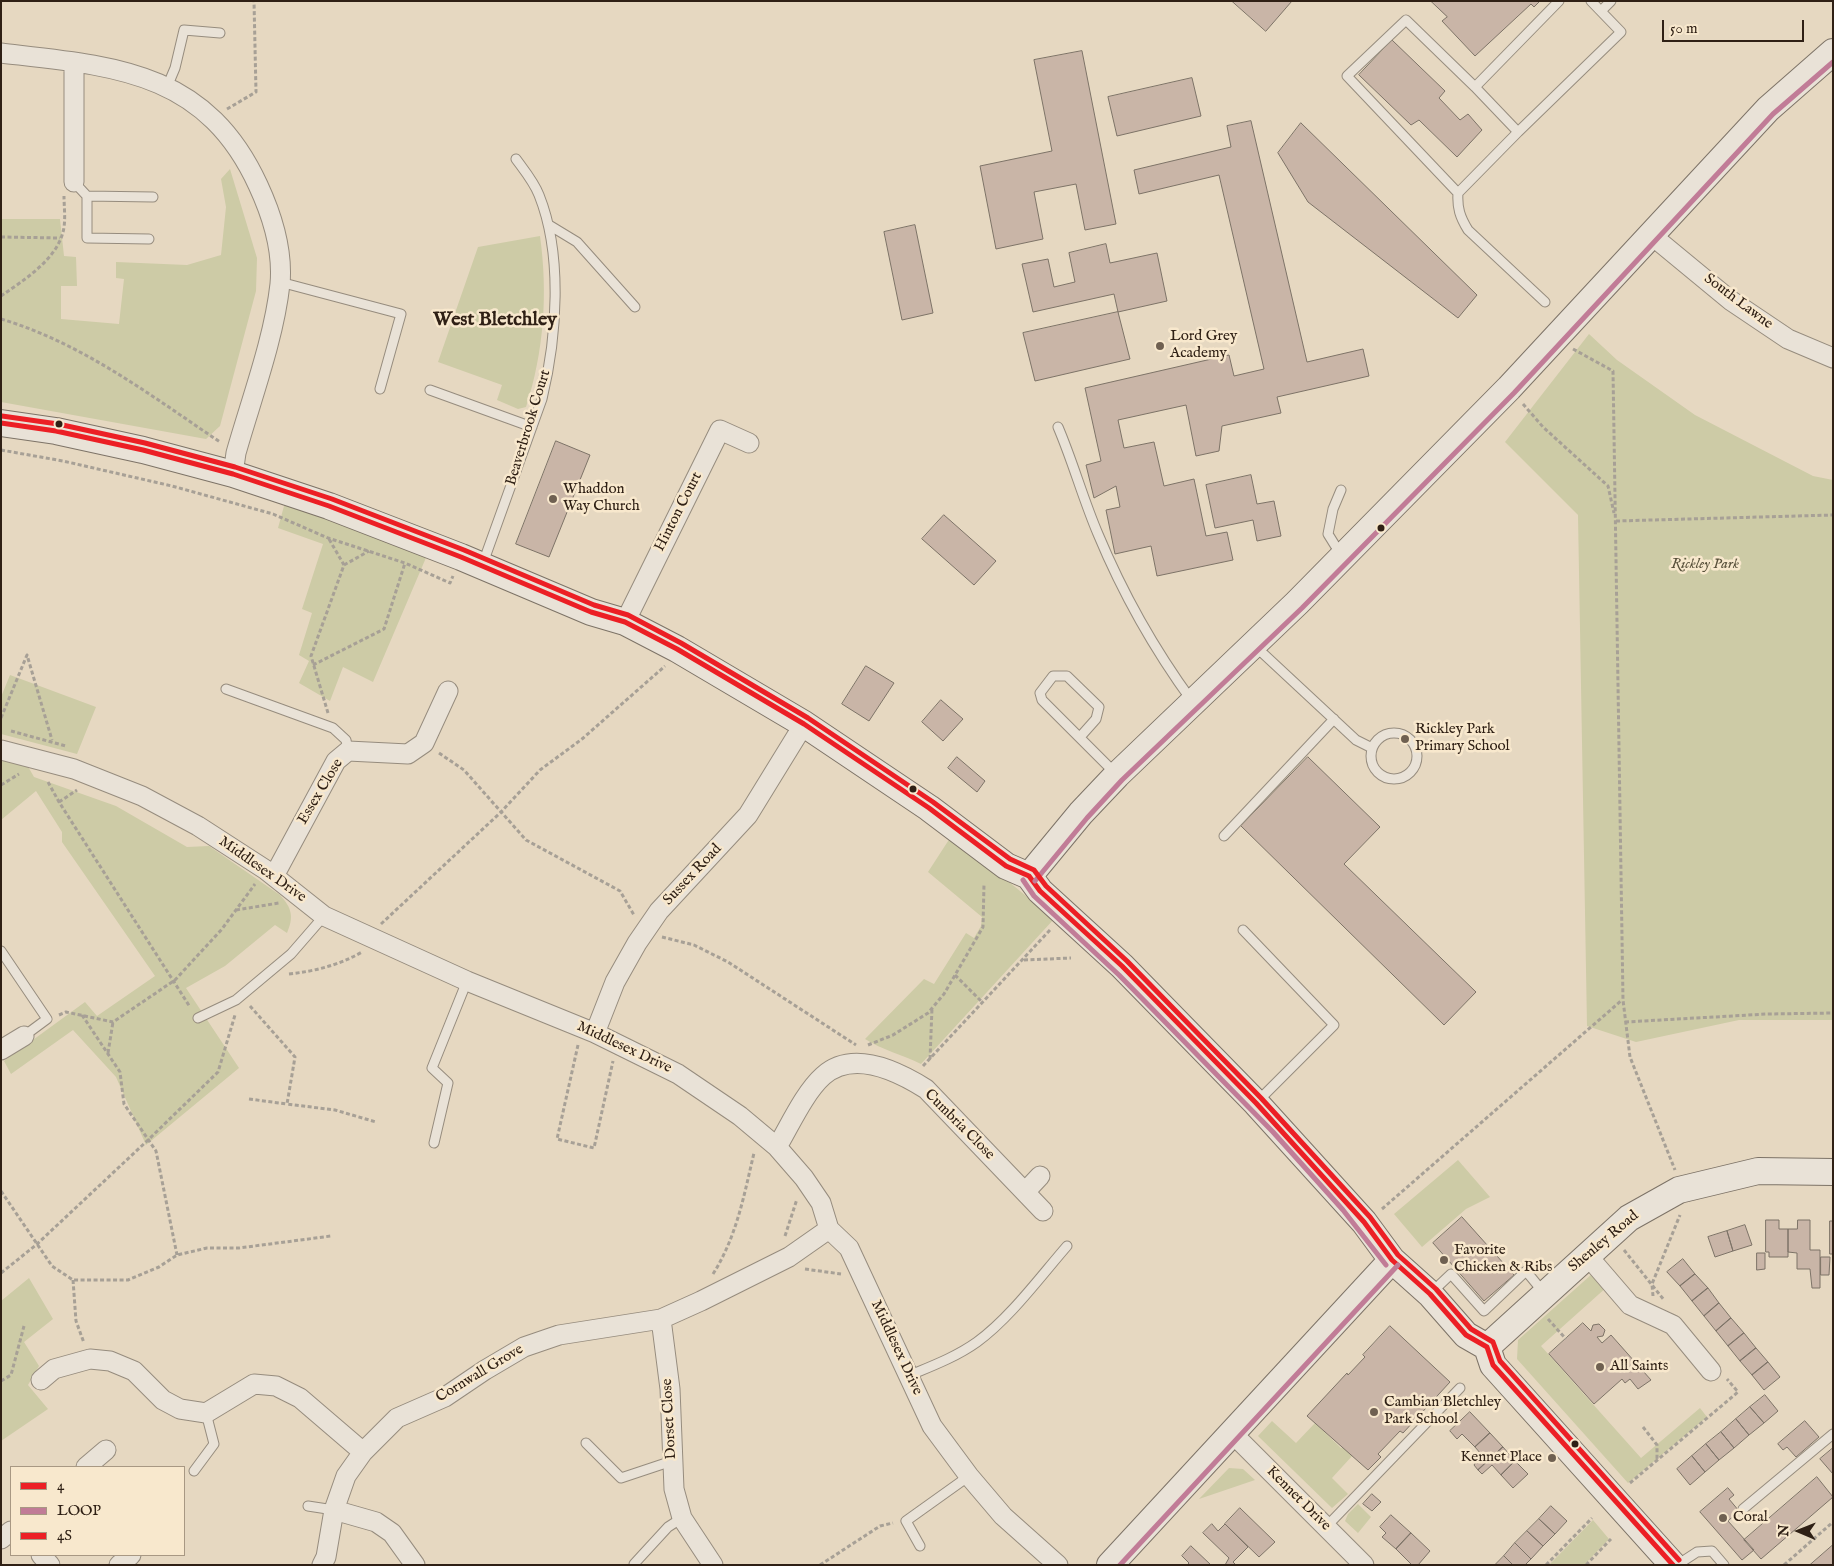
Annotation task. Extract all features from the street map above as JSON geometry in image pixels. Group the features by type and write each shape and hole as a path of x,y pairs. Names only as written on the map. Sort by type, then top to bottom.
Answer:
{"street":[{"path":"1,52 127,71 167,87 213,117 246,160 265,200 276,235 280,282 275,313 235,463"},
{"path":"1029,876 1081,813 1117,775 1255,646 1509,388 1768,109 1830,58"},
{"path":"74,62 74,182"},
{"name":"South Lawne","path":"1650,234 1730,300 1788,339 1833,358"},
{"path":"1,423 235,463 329,506 471,561 591,612 625,622 677,649 804,724 929,808 1006,866 1029,876 1040,891 1122,966 1256,1103 1364,1222 1392,1260 1430,1294 1466,1335 1487,1347 1493,1365 1673,1565"},
{"name":"Hinton Court","path":"625,622 720,430 749,443"},
{"name":"Essex Close","path":"270,873 336,761 348,751 408,754 424,743 448,691"},
{"name":"Sussex Road","path":"590,1039 615,982 636,943 659,911 748,815 804,724"},
{"name":"Middlesex Drive","path":"1,750 74,769 142,796 198,826 270,873 324,916 363,942 467,981 590,1039 678,1074 740,1116 770,1151 804,1178 821,1203 829,1229 849,1248 932,1426 968,1476 1002,1516 1058,1565"},
{"path":"1,1050 24,1036"},
{"name":"Cumbria Close","path":"770,1151 824,1074 839,1067 855,1064 874,1065 926,1089 1043,1211"},
{"name":"Shenley Road","path":"1487,1347 1544,1304 1587,1255 1630,1218 1679,1190 1758,1172 1833,1172"},
{"path":"1025,1192 1040,1176"},
{"name":"Cornwall Grove","path":"322,1565 326,1557 334,1510 346,1476 363,1452 398,1418 445,1397 524,1347 559,1335 661,1319 789,1257 829,1229"},
{"path":"1587,1255 1630,1305 1662,1312 1719,1374"},
{"path":"1110,1565 1392,1260"},
{"name":"Dorset Close","path":"661,1319 670,1389 674,1489 682,1518 713,1565"},
{"path":"41,1380 54,1369 90,1358 110,1361 134,1371 163,1400 180,1409 206,1413 254,1384 276,1386 300,1398 363,1452"},
{"name":"Kennet Drive","path":"1232,1433 1364,1565"},
{"path":"87,1466 106,1450"},
{"path":"334,1510 376,1522 392,1533 415,1565"},
{"path":"119,1565 130,1556"}],"lane":[{"path":"1475,87 1559,1"},
{"path":"1545,302 1468,230 1460,217 1457,206 1458,193 1621,32 1591,1"},
{"path":"1601,11 1611,1"},
{"path":"1458,193 1347,76 1406,20 1518,132"},
{"path":"167,87 175,68 184,30 220,33"},
{"name":"Beaverbrook Court","path":"471,561 532,427 548,373 552,338 554,248 549,225 538,192 516,159"},
{"path":"74,182 87,196 87,238 149,239"},
{"path":"87,196 153,197"},
{"path":"549,225 578,242 635,307"},
{"path":"280,282 401,314 380,389"},
{"path":"430,390 532,427"},
{"path":"1058,427 1111,564 1143,627 1168,668 1194,703"},
{"path":"1341,490 1333,509 1328,534 1342,557"},
{"path":"1255,646 1356,740 1372,748"},
{"path":"1080,737 1096,719 1099,707 1067,676 1053,676 1040,694 1042,700 1117,775"},
{"path":"226,689 333,728 346,740 348,751"},
{"path":"1224,836 1334,719"},
{"path":"1390,733 1402,734 1412,741 1417,752 1416,764 1409,774 1398,779 1386,778 1376,771 1371,760 1372,748 1379,738 1390,733"},
{"path":"198,1018 241,996 291,954 324,916"},
{"path":"1243,930 1334,1025 1256,1103"},
{"path":"1,951 47,1019 24,1036"},
{"path":"434,1143 448,1083 432,1068 467,981"},
{"path":"908,1376 954,1356 978,1341 996,1325 1067,1246"},
{"path":"1430,1294 1452,1274 1484,1311 1526,1271 1544,1304"},
{"path":"1326,1527 1460,1388"},
{"path":"194,1471 214,1444 206,1413"},
{"path":"1744,1509 1833,1434"},
{"path":"586,1443 622,1478 672,1461"},
{"path":"920,1546 906,1521 968,1476"},
{"path":"308,1506 334,1510"},
{"path":"634,1564 668,1527 682,1518"},
{"path":"1677,1565 1696,1552 1712,1551 1724,1565"}],"path":[{"path":"213,117 256,92 254,1"},
{"path":"1,296 28,277 56,249 63,232 65,182 74,182"},
{"path":"1,237 60,238"},
{"path":"1,319 31,328 84,353 220,442 222,448 235,463"},
{"path":"1554,338 1613,371 1623,1000 1630,1058 1678,1177"},
{"path":"1509,388 1543,427 1608,486 1616,520"},
{"path":"1,450 63,461 172,486 272,514 328,538 405,563 450,583 471,561"},
{"path":"1616,520 1833,515"},
{"path":"328,538 344,565"},
{"path":"333,728 311,656 344,565 369,551"},
{"path":"314,665 384,629 405,563"},
{"path":"264,976 326,968 346,961 364,951 363,942 500,812 540,770 582,740 661,671 677,649"},
{"path":"1,718 27,655 52,741"},
{"path":"1,785 26,770"},
{"path":"54,780 46,777 59,802 198,1018"},
{"path":"70,786 86,792"},
{"path":"108,1053 113,1022 173,981 222,929 255,885 270,873"},
{"path":"248,880 261,890"},
{"path":"861,1048 893,1035 928,1013 944,994 982,928 984,884"},
{"path":"274,899 287,908"},
{"path":"236,910 280,903"},
{"path":"910,1080 1023,960 1065,912"},
{"path":"1023,960 1071,958"},
{"path":"955,975 982,1003"},
{"path":"241,996 295,1057 287,1104"},
{"path":"1,1273 36,1245 218,1072 241,996"},
{"path":"1380,1211 1623,1000"},
{"path":"930,1059 932,1008"},
{"path":"47,1019 66,1012 113,1022"},
{"path":"1625,1022 1767,1014 1833,1013"},
{"path":"82,1015 120,1072 124,1104 156,1151 177,1255"},
{"path":"590,1039 579,1042 557,1139 594,1148 613,1058 621,1062"},
{"path":"249,1099 335,1110 376,1122"},
{"path":"701,1301 707,1283 725,1255 738,1225 755,1149 770,1151"},
{"path":"1,1191 52,1266 73,1280 128,1280 159,1267 177,1255 207,1248 239,1248 331,1236"},
{"path":"799,1195 783,1243 789,1257 798,1268 849,1275"},
{"path":"1662,1312 1652,1284 1681,1212"},
{"path":"1621,1246 1652,1284 1662,1312"},
{"path":"73,1280 76,1321 90,1358"},
{"path":"1544,1304 1566,1338"},
{"path":"1,1381 11,1375 24,1326"},
{"path":"1627,1485 1738,1392 1719,1374"},
{"path":"1643,1427 1657,1445 1657,1460"},
{"path":"1546,1565 1592,1518"},
{"path":"820,1565 880,1526 906,1521"},
{"path":"1784,1565 1833,1522"},
{"path":"1586,1565 1612,1538"}],"green space":[{"path":"230,169 257,258 256,291 220,426 206,439 1,402 1,219 60,219 64,256 76,257 77,286 61,286 61,319 119,324 124,279 116,278 116,262 187,265 221,255 226,207 221,179"},
{"path":"540,236 544,279 543,322 537,365 526,407 518,409 497,400 502,385 438,362 478,247"},
{"name":"Rickley Park","path":"1589,334 1617,360 1695,415 1813,476 1833,480 1833,1020 1739,1020 1636,1042 1587,1026 1578,515 1505,442"},
{"path":"287,495 428,553 373,682 343,667 330,701 299,683 309,661 299,655 312,613 302,609 323,544 278,528"},
{"path":"10,675 96,707 77,754 1,734 1,697"},
{"path":"5,756 26,763 34,777 116,806 187,847 209,846 280,895 291,913 291,922 287,933 275,925 225,966 186,988 239,1068 146,1145 116,1077 73,1030 11,1074 4,1061 85,1002 97,1016 155,976 62,842 62,832 36,791 1,820 1,763"},
{"path":"952,835 1054,919 921,1064 865,1039 924,979 934,984 966,933 974,938 981,926 982,917 928,872"},
{"path":"1458,1160 1490,1197 1466,1209 1422,1247 1394,1214"},
{"path":"1592,1274 1608,1286 1541,1346 1641,1458 1700,1408 1707,1417 1628,1483 1517,1359 1518,1340"},
{"path":"29,1278 53,1319 24,1342 39,1366 28,1385 48,1409 1,1441 1,1301"},
{"path":"1272,1421 1296,1443 1315,1423 1341,1448 1343,1447 1353,1455 1332,1478 1348,1494 1332,1508 1258,1436"},
{"path":"1229,1468 1243,1469 1255,1480 1199,1499"},
{"path":"1358,1504 1371,1517 1358,1533 1345,1521 1348,1514"},
{"path":"1593,1520 1609,1539 1584,1565 1549,1565"}],"building":[{"path":"1232,1 1292,1 1266,31"},
{"path":"1431,1 1540,1 1534,7 1531,4 1475,56 1442,21 1447,17"},
{"path":"1392,40 1445,91 1439,98 1460,120 1468,114 1482,130 1457,157 1419,120 1411,125 1359,75"},
{"path":"1082,51 1116,224 1085,230 1076,184 1034,192 1043,239 996,249 980,166 1052,151 1034,60"},
{"path":"1192,78 1201,116 1117,136 1108,97"},
{"path":"1251,121 1307,362 1363,349 1369,376 1277,397 1281,413 1222,426 1219,451 1196,456 1186,405 1118,420 1124,448 1154,442 1164,486 1194,479 1206,536 1227,532 1233,560 1157,576 1151,546 1115,554 1106,510 1120,507 1116,486 1094,498 1086,465 1101,461 1085,388 1229,355 1234,376 1264,369 1219,175 1139,194 1134,170 1231,147 1227,126"},
{"path":"1301,123 1477,295 1458,318 1308,202 1278,153"},
{"path":"915,225 933,313 902,320 884,232"},
{"path":"1106,244 1110,263 1157,253 1167,301 1118,312 1114,294 1033,312 1022,264 1048,259 1054,287 1075,282 1069,253"},
{"path":"1118,312 1130,359 1035,381 1023,333"},
{"name":"Whaddon Way Church","path":"556,441 590,455 549,557 516,544"},
{"path":"1251,475 1257,504 1274,501 1281,536 1257,541 1253,520 1215,528 1206,485"},
{"path":"944,515 996,561 974,585 922,539"},
{"path":"866,666 894,683 869,721 842,704"},
{"path":"941,700 963,719 943,741 922,722"},
{"path":"957,757 985,781 977,792 948,768"},
{"path":"1308,757 1380,827 1344,864 1476,992 1444,1025 1241,826"},
{"path":"1462,1217 1514,1275 1484,1301 1433,1243"},
{"path":"1766,1220 1779,1220 1779,1229 1788,1229 1788,1257 1769,1257 1769,1252 1766,1252"},
{"path":"1798,1220 1810,1220 1810,1250 1820,1250 1820,1288 1812,1288 1810,1269 1797,1269 1797,1253 1788,1252 1788,1229 1797,1229"},
{"path":"1830,1221 1833,1221 1833,1254 1830,1254"},
{"path":"1745,1225 1752,1245 1733,1251 1727,1231"},
{"path":"1727,1231 1733,1251 1715,1257 1708,1237"},
{"path":"1757,1253 1765,1253 1765,1269 1757,1270"},
{"path":"1821,1257 1830,1257 1829,1275 1821,1275"},
{"path":"1683,1259 1695,1274 1680,1286 1667,1272"},
{"path":"1695,1274 1708,1288 1692,1301 1680,1286"},
{"path":"1708,1288 1719,1303 1704,1316 1692,1301"},
{"path":"1719,1303 1731,1318 1716,1331 1704,1316"},
{"path":"1731,1318 1744,1333 1728,1346 1716,1331"},
{"name":"All Saints","path":"1583,1323 1591,1331 1593,1325 1599,1324 1605,1330 1603,1336 1597,1337 1602,1343 1611,1335 1651,1380 1638,1389 1630,1379 1625,1383 1622,1379 1594,1404 1549,1354"},
{"path":"1390,1326 1450,1382 1403,1433 1400,1431 1378,1454 1381,1457 1368,1470 1307,1416 1347,1373 1348,1375 1365,1357 1363,1355"},
{"path":"1744,1333 1756,1348 1740,1361 1728,1346"},
{"path":"1756,1348 1768,1362 1752,1375 1740,1361"},
{"path":"1768,1362 1780,1377 1764,1390 1752,1375"},
{"path":"1765,1395 1778,1411 1764,1423 1750,1407"},
{"path":"1750,1407 1764,1423 1749,1435 1736,1419"},
{"path":"1470,1412 1490,1433 1475,1447 1462,1434 1457,1439 1450,1431"},
{"path":"1736,1419 1749,1435 1734,1448 1721,1432"},
{"path":"1805,1421 1819,1437 1796,1457 1787,1447 1783,1450 1778,1444"},
{"path":"1721,1432 1734,1448 1719,1460 1706,1444"},
{"path":"1490,1433 1503,1447 1478,1470 1474,1465 1481,1454 1475,1447"},
{"path":"1706,1444 1719,1460 1705,1472 1692,1456"},
{"path":"1503,1447 1515,1461 1501,1475 1492,1465 1482,1474 1478,1470"},
{"path":"1833,1448 1833,1474 1820,1459"},
{"path":"1692,1456 1705,1472 1690,1485 1677,1469"},
{"path":"1515,1461 1528,1474 1513,1488 1501,1475"},
{"path":"1817,1477 1833,1497 1761,1559 1744,1540"},
{"path":"1728,1488 1734,1495 1729,1499 1739,1511 1728,1521 1754,1550 1742,1560 1700,1512"},
{"path":"1372,1494 1381,1502 1372,1511 1363,1504"},
{"path":"1551,1506 1567,1521 1555,1534 1539,1519"},
{"path":"1240,1508 1275,1542 1259,1557 1225,1524"},
{"path":"1391,1515 1411,1533 1396,1549 1382,1537 1386,1533 1380,1527"},
{"path":"1539,1519 1555,1534 1543,1546 1527,1531"},
{"path":"1212,1524 1218,1531 1225,1524 1248,1547 1233,1562 1236,1565 1225,1565 1229,1558 1203,1533"},
{"path":"1527,1531 1543,1546 1531,1559 1515,1543"},
{"path":"1411,1533 1430,1551 1418,1565 1412,1565 1396,1549"},
{"path":"1515,1543 1531,1559 1525,1565 1513,1565 1504,1556"},
{"path":"1833,1545 1833,1565 1810,1565"},
{"path":"1191,1546 1211,1565 1187,1565 1189,1563 1182,1556"},
{"path":"1504,1556 1513,1565 1495,1565"}],"transit line":[{"name":"LOOP","path":"1035,881 1087,818 1122,780 1302,608 1514,393 1773,114 1833,62"},
{"name":"4S","path":"2,416 58,424 145,443 235,467 332,499 464,550 594,605 628,615 681,643 808,718 933,802 1010,859 1034,870 1046,886 1127,961 1261,1098 1370,1217 1398,1255 1436,1289 1471,1329 1493,1342 1500,1361 1679,1560"},
{"name":"4","path":"1,423 56,431 143,450 233,474 329,506 461,557 591,612 625,622 677,649 804,724 929,808 1006,866 1029,876 1040,891 1122,966 1256,1103 1364,1222 1392,1260 1430,1294 1466,1335 1487,1347 1493,1365 1673,1565"},
{"name":"LOOP","path":"1023,880 1034,896 1119,975 1273,1132 1343,1210 1386,1265"},
{"name":"LOOP","path":"1120,1565 1398,1265"}],"place":[{"name":"Lord Grey Academy","path":"1160,346"},
{"name":"Whaddon Way Church","path":"553,499"},
{"name":"Rickley Park Primary School","path":"1405,739"},
{"name":"Favorite Chicken & Ribs","path":"1444,1260"},
{"name":"All Saints","path":"1600,1367"},
{"name":"Cambian Bletchley Park School","path":"1374,1412"},
{"name":"Kennet Place","path":"1552,1458"},
{"name":"Coral","path":"1723,1518"}],"district":[{"name":"West Bletchley","path":"495,321"}]}
